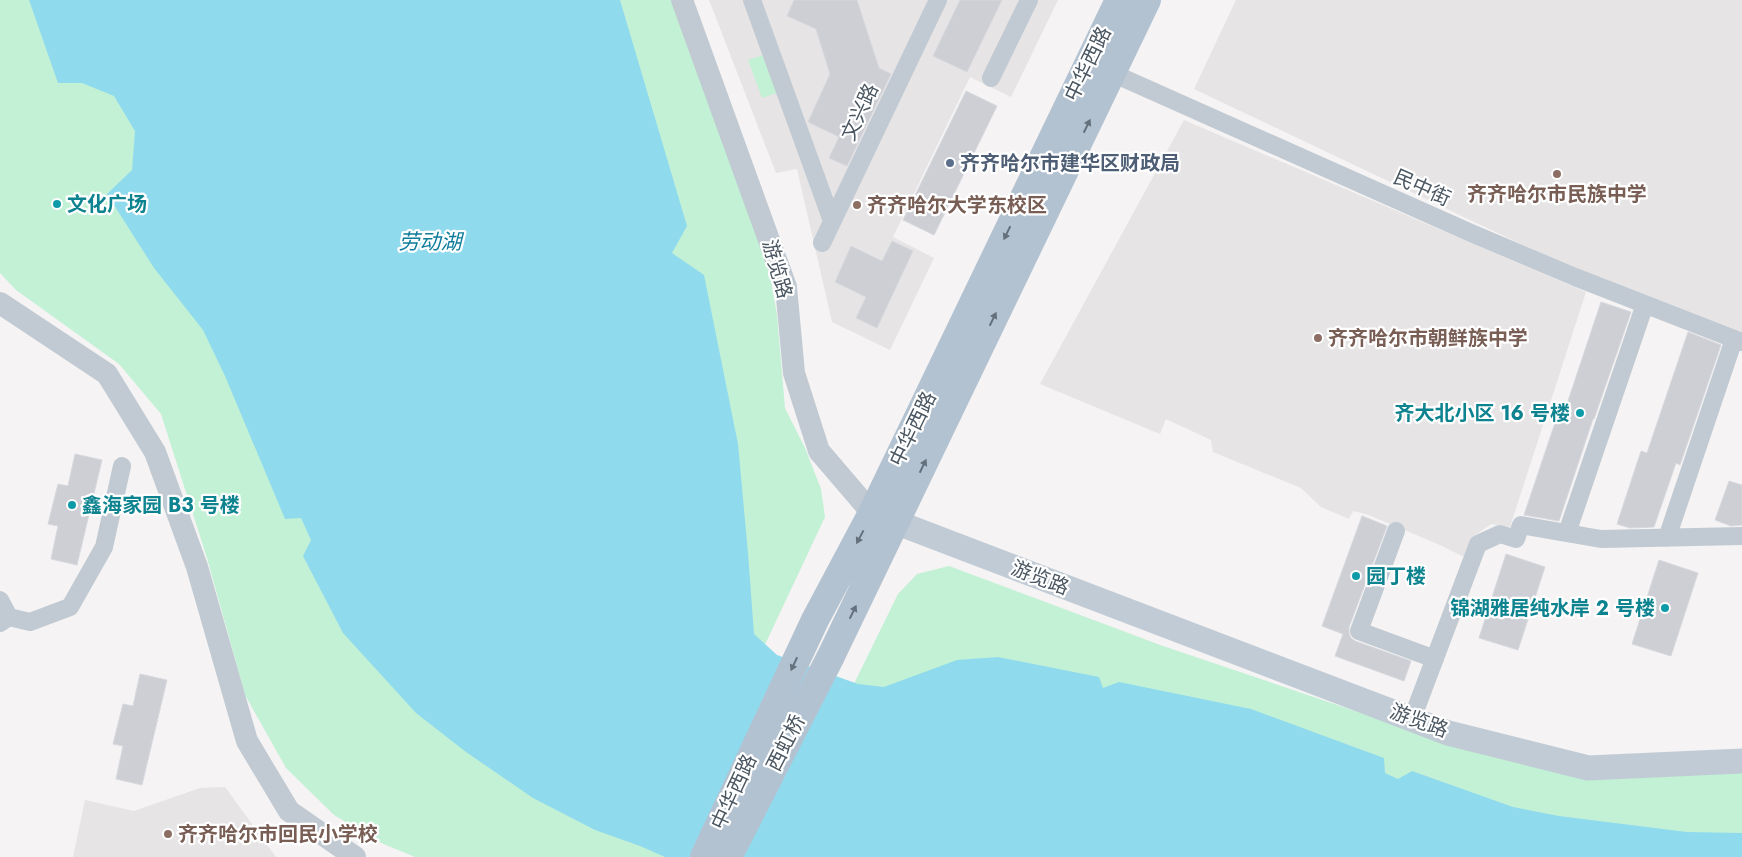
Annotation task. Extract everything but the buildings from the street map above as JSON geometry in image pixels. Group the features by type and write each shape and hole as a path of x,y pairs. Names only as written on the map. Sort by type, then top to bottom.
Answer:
{"main road":[{"name":"中华西路","path":"1101,68 1119,0"},
{"name":"中华西路","path":"832,656 884,518 1101,68 1147,0"},
{"name":"中华西路","path":"704,857 815,620 884,518"},
{"name":"游览路","path":"884,518 1448,733 1588,768 1742,761"},
{"name":"西虹桥","path":"728,857 832,656"}],"street":[{"name":"游览路","path":"682,0 786,287 794,373 819,451 884,518"},
{"path":"752,0 832,221"},
{"name":"文兴路","path":"822,244 938,0"},
{"path":"991,78 1029,0"},
{"name":"民中街","path":"1101,68 1471,233 1575,277 1738,340"},
{"path":"0,302 107,374 155,452 197,567 247,741 289,811 355,857"},
{"path":"1567,533 1645,304"},
{"path":"1667,538 1738,340"},
{"path":"0,600 4,620 30,622 70,607 104,547 122,466"},
{"path":"1412,719 1478,544 1500,534 1516,539 1521,525 1601,539 1742,536"},
{"path":"1396,531 1359,631 1435,659"}],"shaded area":[{"name":"齐齐哈尔大学东校区","path":"709,0 1058,0 1011,97 970,77 893,237 934,258 890,350 832,322 797,169 776,173"},
{"name":"齐齐哈尔市民族中学","path":"1236,0 1742,0 1742,332 1550,258 1194,89"},
{"name":"齐齐哈尔市朝鲜族中学","path":"1184,120 1586,292 1510,527 1491,524 1471,538 1464,557 1366,514 1353,511 1349,519 1321,507 1301,488 1213,452 1211,440 1166,419 1160,434 1040,384"},
{"name":"齐齐哈尔市回民小学校","path":"225,787 276,857 73,857 85,800 134,811 200,788"}],"green space":[{"name":"劳动湖","path":"0,0 672,0 767,258 777,315 785,408 805,448 821,489 825,517 665,857 415,857 381,843 334,815 286,768 245,695 207,558 161,414 119,364 16,290 0,273"},
{"path":"769,53 782,91 762,98 748,60"},
{"path":"949,566 1163,646 1435,738 1584,773 1742,771 1742,857 769,857 898,594 917,574"}],"water":[{"name":"劳动湖","path":"29,0 620,0 687,226 672,253 704,275 738,444 754,634 777,655 858,684 884,687 957,660 998,657 1099,677 1103,688 1119,682 1251,709 1384,758 1385,773 1398,779 1412,771 1513,807 1559,816 1687,832 1742,833 1742,857 665,857 595,830 533,798 466,752 416,713 343,633 303,556 311,540 301,518 285,519 225,376 203,330 154,268 107,194 132,170 135,131 114,96 82,83 58,83"}],"place":[{"name":"齐齐哈尔市建华区财政局","path":"950,163"},
{"name":"齐齐哈尔市民族中学","path":"1557,174"},
{"name":"文化广场","path":"57,204"},
{"name":"齐齐哈尔大学东校区","path":"857,205"},
{"name":"齐齐哈尔市朝鲜族中学","path":"1318,338"},
{"name":"齐大北小区 16 号楼","path":"1580,413"},
{"name":"鑫海家园 B3 号楼","path":"72,505"},
{"name":"园丁楼","path":"1356,576"},
{"name":"锦湖雅居纯水岸 2 号楼","path":"1665,608"},
{"name":"齐齐哈尔市回民小学校","path":"168,834"}]}
